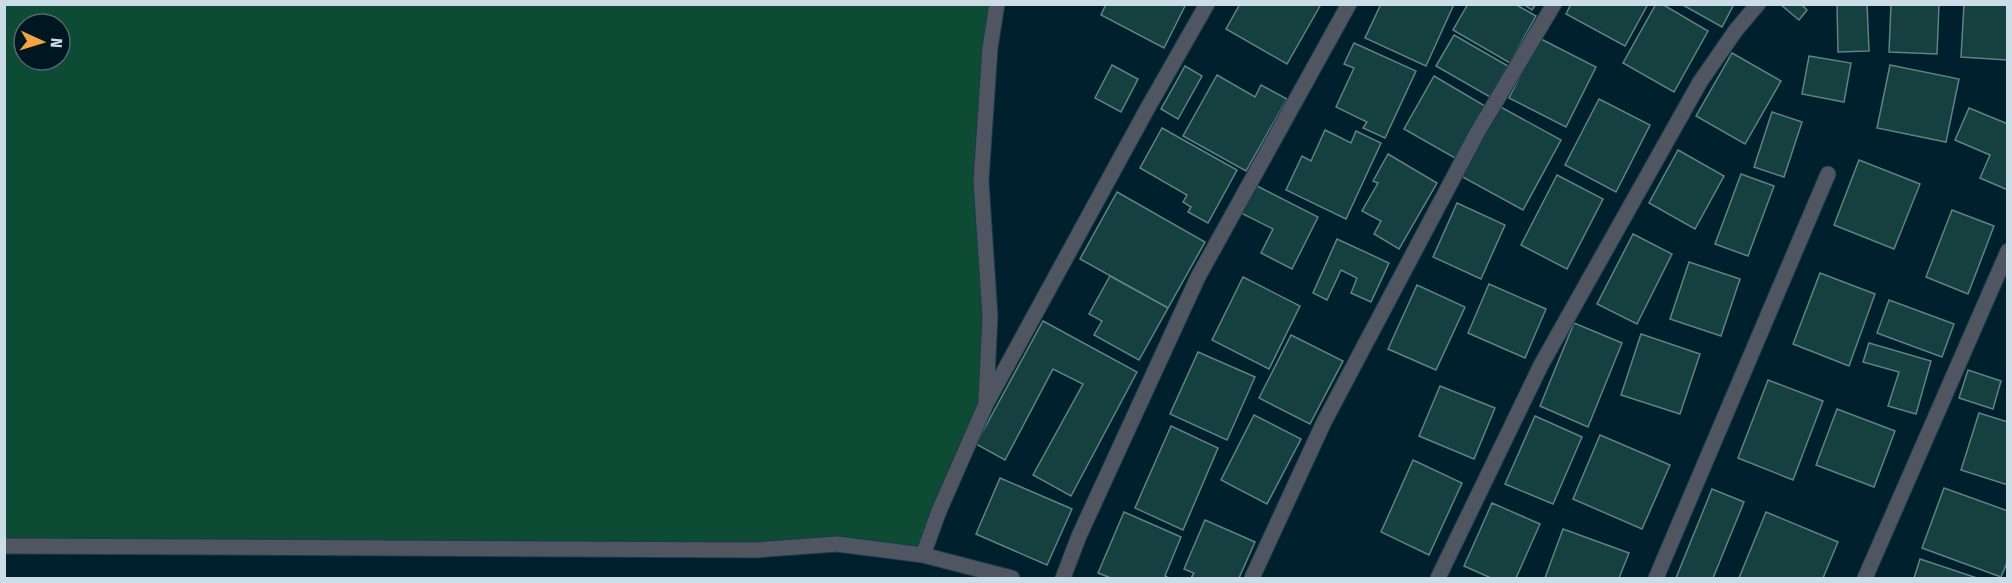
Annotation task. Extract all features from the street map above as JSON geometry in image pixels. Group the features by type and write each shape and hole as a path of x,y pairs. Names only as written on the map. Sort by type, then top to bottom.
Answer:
{"street":[{"path":"986,404 990,316 981,181 990,48 997,4"},
{"path":"922,555 986,404 1207,4"},
{"path":"1063,579 1079,537 1198,277 1349,4"},
{"path":"1252,579 1324,422 1477,133 1554,4"},
{"path":"1438,579 1546,355 1700,82 1736,30 1758,4"},
{"path":"1656,579 1828,174"},
{"path":"1865,579 2007,251"},
{"path":"4,546 756,550 837,544 922,555 1012,579"}],"green space":[{"path":"5,5 997,5 981,181 986,404 923,555 837,544 5,546"}],"building":[{"path":"1106,4 1186,4 1164,48 1101,15"},
{"path":"1240,4 1318,4 1320,6 1287,64 1226,29"},
{"path":"1381,4 1454,4 1426,66 1365,38"},
{"path":"1468,4 1515,4 1536,16 1510,63 1453,30"},
{"path":"1523,4 1536,4 1532,10"},
{"path":"1571,4 1648,4 1625,46 1566,14"},
{"path":"1656,4 1662,4 1708,31 1674,92 1623,63"},
{"path":"1681,4 1734,4 1722,27"},
{"path":"1780,4 1801,4 1807,10 1799,20"},
{"path":"1837,4 1867,4 1869,51 1838,52"},
{"path":"1891,4 1939,4 1937,54 1889,52"},
{"path":"1964,4 2008,4 2007,60 1961,57"},
{"path":"1454,35 1508,66 1490,97 1436,66"},
{"path":"1539,38 1596,67 1566,127 1509,98"},
{"path":"1354,43 1416,71 1385,138 1363,128 1367,122 1336,107 1354,68 1344,64"},
{"path":"1732,53 1781,81 1745,144 1696,116"},
{"path":"1809,56 1851,63 1844,102 1802,94"},
{"path":"1112,65 1138,79 1121,112 1095,98"},
{"path":"1890,65 1959,79 1946,142 1877,128"},
{"path":"1185,66 1202,76 1178,119 1161,109"},
{"path":"1217,75 1255,97 1261,85 1287,99 1246,171 1183,136"},
{"path":"1434,76 1485,106 1455,158 1404,129"},
{"path":"1599,99 1650,125 1616,192 1565,165"},
{"path":"1497,105 1561,140 1523,210 1459,175"},
{"path":"1969,108 2008,124 2008,190 1980,178 1990,155 1955,140"},
{"path":"1772,112 1802,122 1784,177 1754,167"},
{"path":"1162,128 1237,170 1208,223 1188,212 1191,207 1183,202 1187,195 1140,168"},
{"path":"1325,130 1351,143 1356,131 1381,143 1346,219 1286,190 1302,156 1311,161"},
{"path":"1678,150 1724,176 1695,229 1649,203"},
{"path":"1388,154 1437,183 1399,249 1374,234 1381,221 1362,211 1378,183 1373,181"},
{"path":"1859,160 1920,184 1894,249 1834,225"},
{"path":"1741,174 1774,186 1748,256 1715,244"},
{"path":"1557,175 1603,199 1567,269 1521,245"},
{"path":"1255,185 1318,217 1292,269 1261,253 1273,229 1241,213"},
{"path":"1117,192 1205,242 1168,308 1080,259"},
{"path":"1457,203 1505,225 1481,279 1433,257"},
{"path":"1952,210 1994,226 1968,294 1926,277"},
{"path":"1633,234 1672,254 1637,324 1597,304"},
{"path":"1337,239 1389,263 1371,302 1351,293 1357,278 1341,270 1327,300 1313,293"},
{"path":"1689,262 1740,279 1721,336 1670,319"},
{"path":"1820,273 1875,294 1849,366 1793,344"},
{"path":"1110,276 1168,308 1139,360 1094,335 1102,321 1089,314"},
{"path":"1243,277 1300,306 1269,369 1212,340"},
{"path":"1489,284 1546,309 1525,358 1468,333"},
{"path":"1417,285 1465,307 1436,370 1388,349"},
{"path":"1889,300 1954,324 1942,357 1877,333"},
{"path":"1043,321 1137,372 1071,496 1033,475 1083,384 1053,369 1005,460 976,444"},
{"path":"1574,323 1622,343 1588,427 1540,406"},
{"path":"1641,334 1700,354 1680,414 1621,395"},
{"path":"1291,335 1343,361 1310,424 1259,398"},
{"path":"1869,343 1931,361 1916,414 1888,406 1899,372 1863,362"},
{"path":"1198,352 1255,377 1227,440 1170,414"},
{"path":"1968,370 2001,381 1993,409 1959,398"},
{"path":"1768,380 1823,401 1793,480 1738,458"},
{"path":"1440,386 1495,408 1474,459 1419,436"},
{"path":"1837,409 1895,431 1874,487 1816,465"},
{"path":"1979,413 2008,422 2008,485 1961,470"},
{"path":"1254,415 1301,439 1267,504 1221,480"},
{"path":"1535,416 1582,437 1553,504 1505,484"},
{"path":"1171,426 1218,448 1183,530 1135,508"},
{"path":"1600,435 1670,465 1642,529 1573,499"},
{"path":"1413,460 1462,483 1429,555 1381,532"},
{"path":"1000,478 1072,509 1047,565 976,534"},
{"path":"1944,488 2008,511 2008,560 2001,577 1922,548"},
{"path":"1712,489 1744,502 1713,578 1676,578"},
{"path":"1492,503 1540,524 1516,578 1491,578 1464,566"},
{"path":"1124,512 1181,537 1165,576 1169,578 1111,578 1098,573"},
{"path":"1766,512 1838,542 1823,578 1739,578"},
{"path":"1205,520 1255,542 1239,578 1191,578 1194,573 1184,569"},
{"path":"1563,529 1629,553 1619,578 1545,578"},
{"path":"1920,559 1977,578 1914,578"}]}
